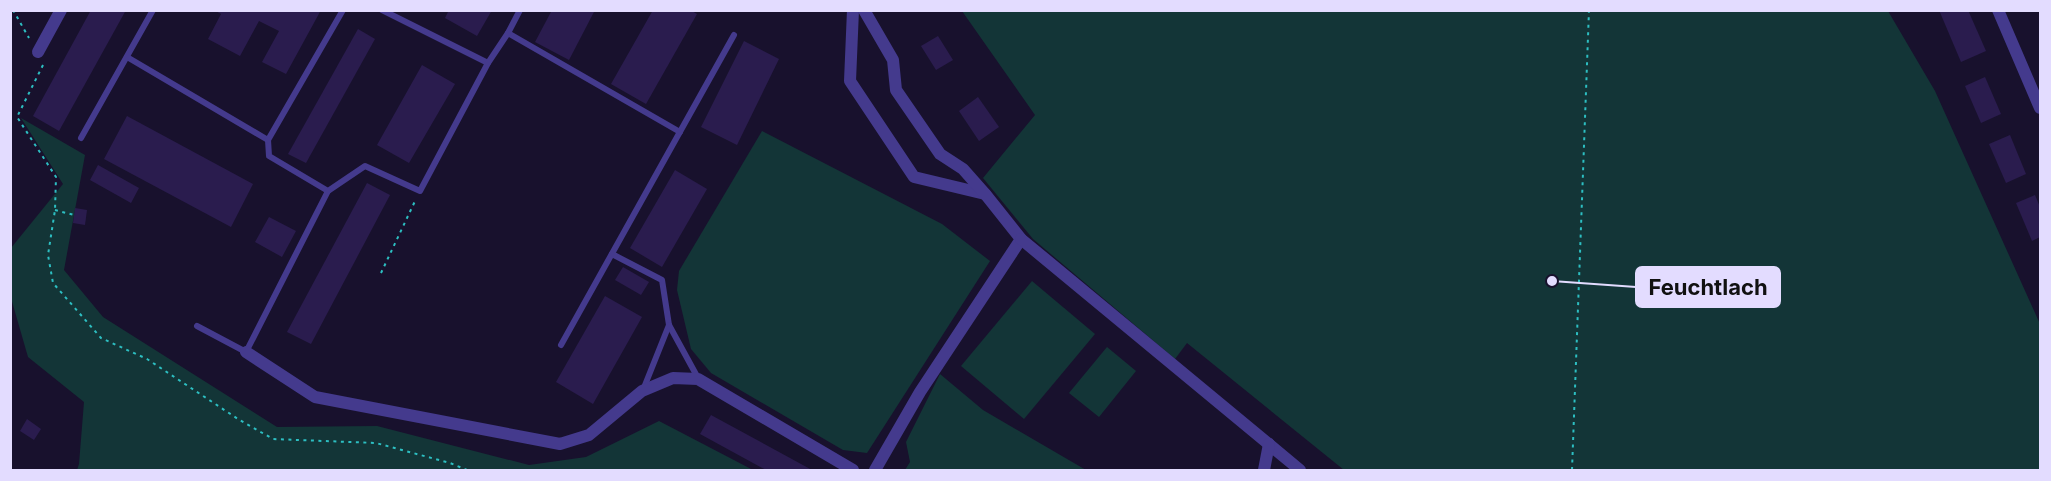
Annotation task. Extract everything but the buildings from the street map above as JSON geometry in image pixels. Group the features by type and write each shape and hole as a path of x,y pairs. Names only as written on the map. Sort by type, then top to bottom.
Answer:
{"street":[{"path":"38,52 61,10"},
{"path":"853,10 850,81 914,177 986,195"},
{"path":"864,10 893,60 896,90 940,154 963,170 1021,239 1300,471"},
{"path":"1998,10 2040,108"},
{"path":"875,471 920,392 1021,239"},
{"path":"246,352 315,397 560,444 589,435 642,391 673,378 698,379 853,471"},
{"path":"1264,471 1269,444"}],"lane":[{"path":"81,138 153,10"},
{"path":"328,191 269,156 268,140 343,10"},
{"path":"382,10 488,63"},
{"path":"197,326 246,352 328,191 365,166 420,191 488,63 520,10"},
{"path":"508,33 680,132"},
{"path":"561,345 734,35"},
{"path":"127,57 268,140"},
{"path":"612,254 662,280 669,325 698,379"},
{"path":"642,391 669,325"}],"path":[{"path":"13,10 38,52 43,66 17,117 56,177 55,210 48,255 53,283 101,338 147,359 273,439 376,443 450,463 467,471"},
{"path":"1572,471 1589,10"},
{"path":"381,273 420,191"},
{"path":"55,210 74,215"}],"green space":[{"path":"962,11 1888,11 1935,91 2040,324 2040,470 1344,470 1187,343 1175,359 1033,239 983,178 1035,115"},
{"path":"21,118 85,155 64,270 103,317 277,427 377,426 529,465 586,457 659,421 753,470 77,470 84,402 28,357 11,298 11,248 63,184"},
{"path":"762,131 942,224 990,261 867,453 843,450 711,373 691,349 677,290 679,271"},
{"path":"1032,281 1095,334 1024,419 961,366"},
{"path":"1107,347 1136,371 1099,417 1069,393"},
{"path":"940,374 983,410 1086,470 905,470 910,462 906,442"}],"place":[{"name":"Feuchtlach","path":"1552,281"}]}
